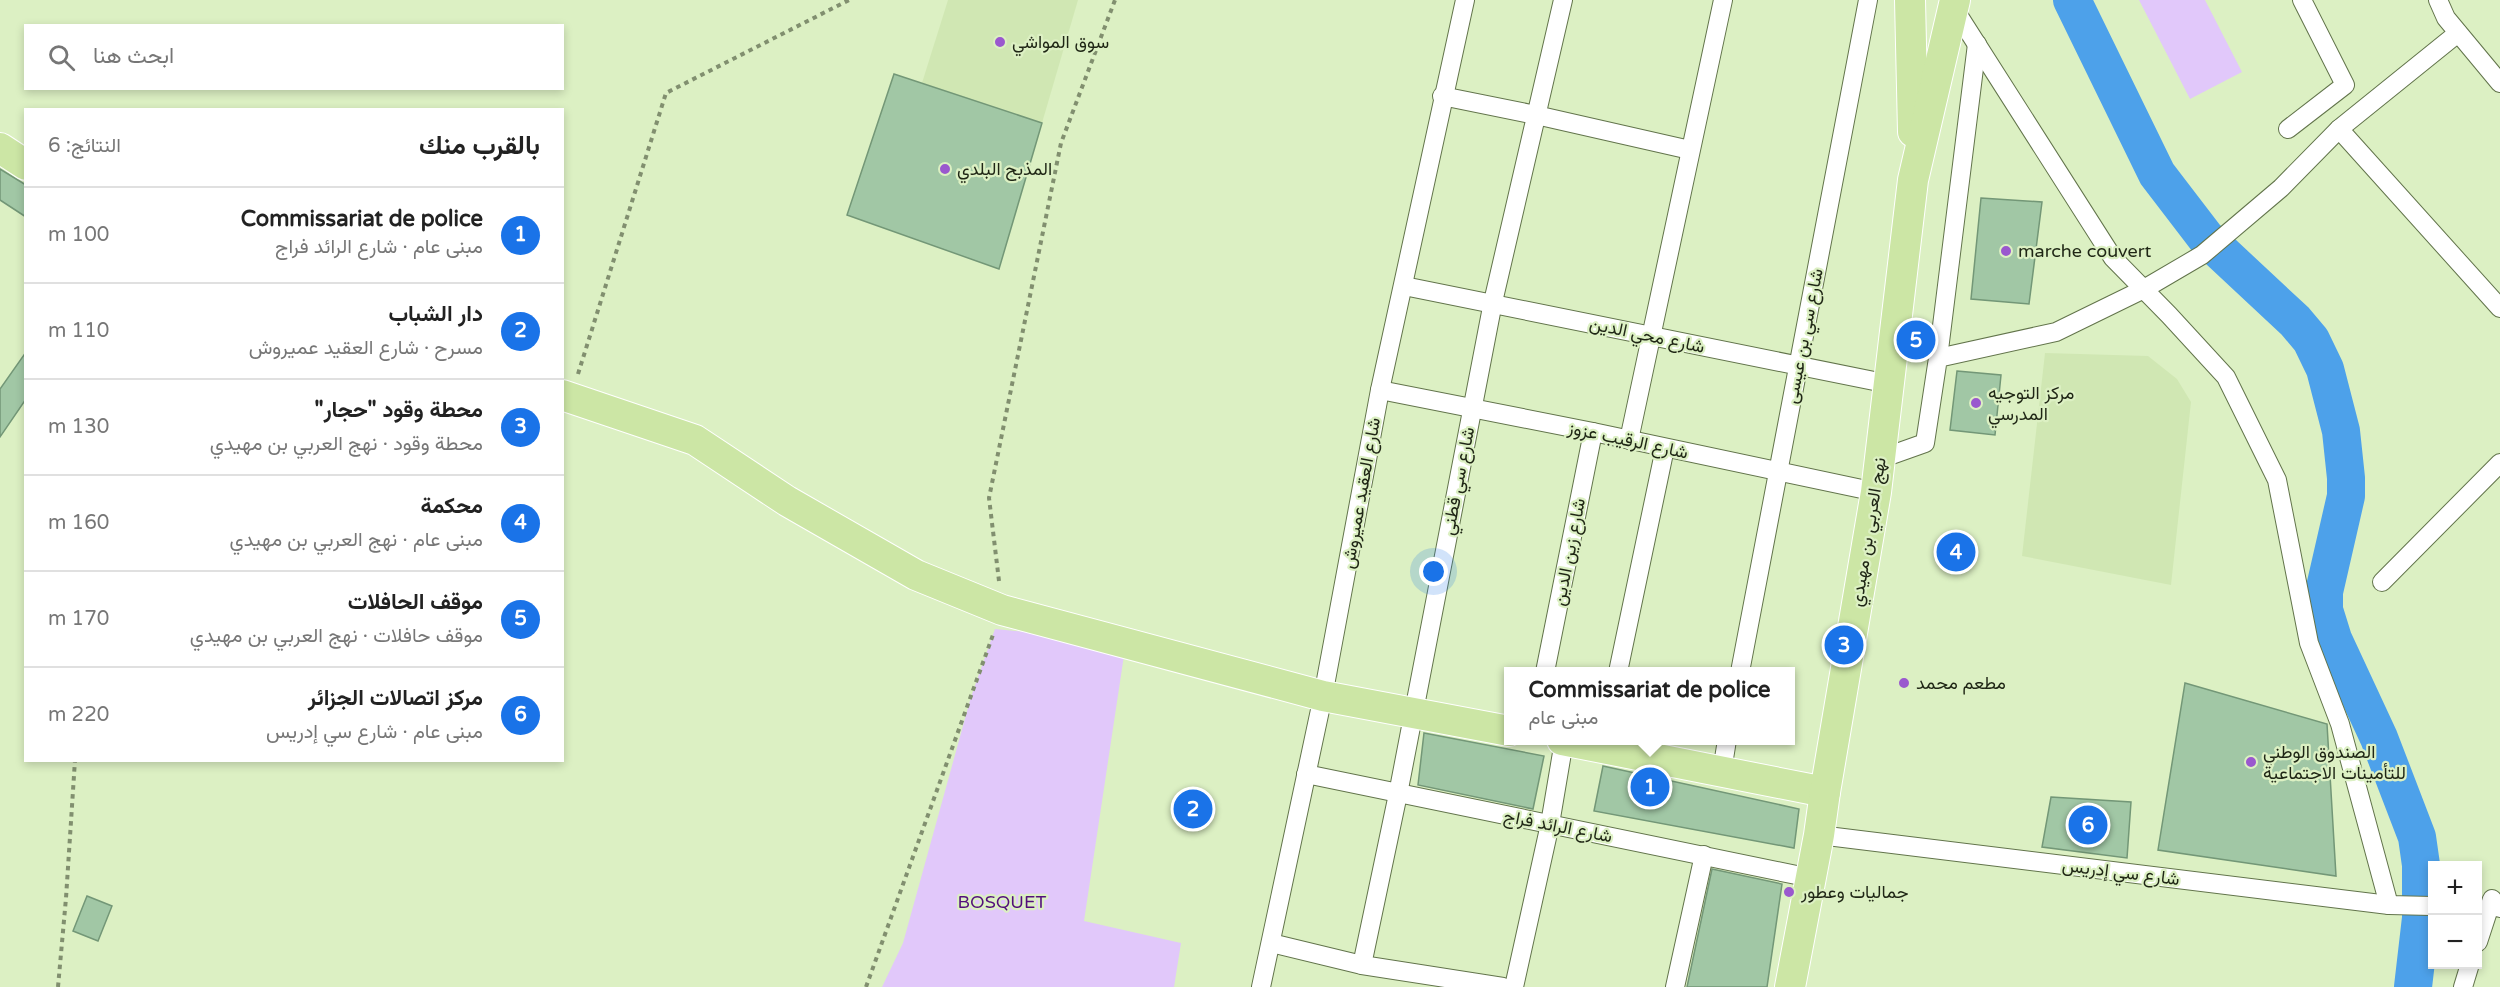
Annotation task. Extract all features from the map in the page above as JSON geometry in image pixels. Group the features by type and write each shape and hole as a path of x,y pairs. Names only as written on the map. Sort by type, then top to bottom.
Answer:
{"main road":[{"path":"1910,0 1914,180"},
{"path":"1914,180 1954,3"},
{"path":"0,148 24,164"},
{"name":"نهج العربي بن مهيدي","path":"1790,987 1820,835 1825,792 1876,492 1914,180"},
{"path":"567,397 695,440 787,501 916,575 1002,610 1323,696 1504,730"},
{"path":"1607,745 1825,792"}],"street":[{"name":"شارع العقيد عميروش","path":"1261,987 1323,696 1380,390 1404,286 1442,96 1465,0"},
{"name":"شارع سي قطني","path":"1362,965 1398,794 1493,302 1563,0"},
{"path":"1629,440 1723,0"},
{"name":"شارع سي بن عيسى","path":"1741,667 1868,0"},
{"path":"2288,129 2345,85 2302,0"},
{"path":"2438,0 2446,18 2500,83"},
{"path":"1954,3 1977,44 2113,258 2226,377 2277,480 2309,644 2340,724 2389,905"},
{"path":"1938,358 2056,332 2144,289 2202,255 2281,188 2339,129 2458,33"},
{"path":"1880,459 1925,443 1938,358 1977,44"},
{"path":"1442,96 1536,114 1690,150"},
{"path":"2339,129 2500,308"},
{"name":"شارع محي الدين","path":"1404,286 1493,302 1798,367 1889,384"},
{"name":"شارع الرقيب عزوز","path":"1380,390 1472,407 1876,492"},
{"name":"شارع زين الدين","path":"1546,667 1593,432"},
{"path":"1619,667 1665,448"},
{"path":"2382,582 2499,467"},
{"path":"1514,987 1550,824 1562,745"},
{"path":"1722,771 1726,745"},
{"name":"شارع الرائد فراج","path":"1306,774 1811,878"},
{"name":"شارع سي إدريس","path":"1820,835 2389,905 2427,906"},
{"path":"1675,987 1704,855"},
{"path":"2482,930 2492,901"},
{"path":"1271,943 1362,965 1503,987"},
{"path":"2463,987 2468,969"}],"path":[{"path":"567,397 666,93 849,0"},
{"path":"866,987 1002,610 989,498 1061,143 1115,0"},
{"path":"57,987 66,898 75,762"}],"shaded area":[{"name":"سوق المواشي","path":"948,0 1078,0 1042,123 922,83"},
{"path":"2045,353 2148,356 2177,379 2191,402 2171,585 2022,556"}],"green space":[{"path":"2139,0 2205,0 2242,72 2190,99"},
{"name":"BOSQUET","path":"995,629 1126,642 1084,921 1181,943 1174,987 882,987 903,943 971,697"}],"building":[{"name":"المذبح البلدي","path":"894,74 1042,123 999,269 847,215"},
{"path":"0,169 24,184 24,216 0,200"},
{"name":"marche couvert","path":"1981,198 2042,202 2029,304 1971,299"},
{"path":"24,355 24,402 0,437 0,389"},
{"name":"مركز التوجيه المدرسي","path":"1957,371 2001,375 1995,435 1950,430"},
{"name":"الصندوق الوطني للتأمينات الاجتماعية","path":"2185,683 2327,724 2336,876 2158,850"},
{"path":"1424,733 1544,756 1533,809 1418,785"},
{"path":"1603,766 1799,809 1794,848 1594,811"},
{"path":"2051,797 2131,802 2127,858 2042,847"},
{"path":"1712,869 1782,884 1767,987 1687,987"},
{"path":"87,896 112,906 98,941 73,931"}],"waterway":[{"path":"2072,0 2157,174 2206,238 2295,321 2311,340 2325,369 2341,431 2346,496 2324,592 2324,610 2333,639 2379,738 2417,837 2421,865 2421,918 2413,987"}],"place":[{"name":"سوق المواشي","path":"1000,42"},
{"name":"المذبح البلدي","path":"945,169"},
{"name":"marche couvert","path":"2006,251"},
{"name":"موقف الحافلات","path":"1916,340"},
{"name":"مركز التوجيه المدرسي","path":"1976,403"},
{"name":"محكمة","path":"1956,552"},
{"name":"محطة وقود \"حجار\"","path":"1844,645"},
{"name":"مطعم محمد","path":"1904,683"},
{"name":"الصندوق الوطني للتأمينات الاجتماعية","path":"2251,762"},
{"name":"Commissariat de police","path":"1650,787"},
{"name":"دار الشباب","path":"1193,809"},
{"name":"مركز اتصالات الجزائر","path":"2088,825"},
{"name":"جماليات وعطور","path":"1789,892"}]}
